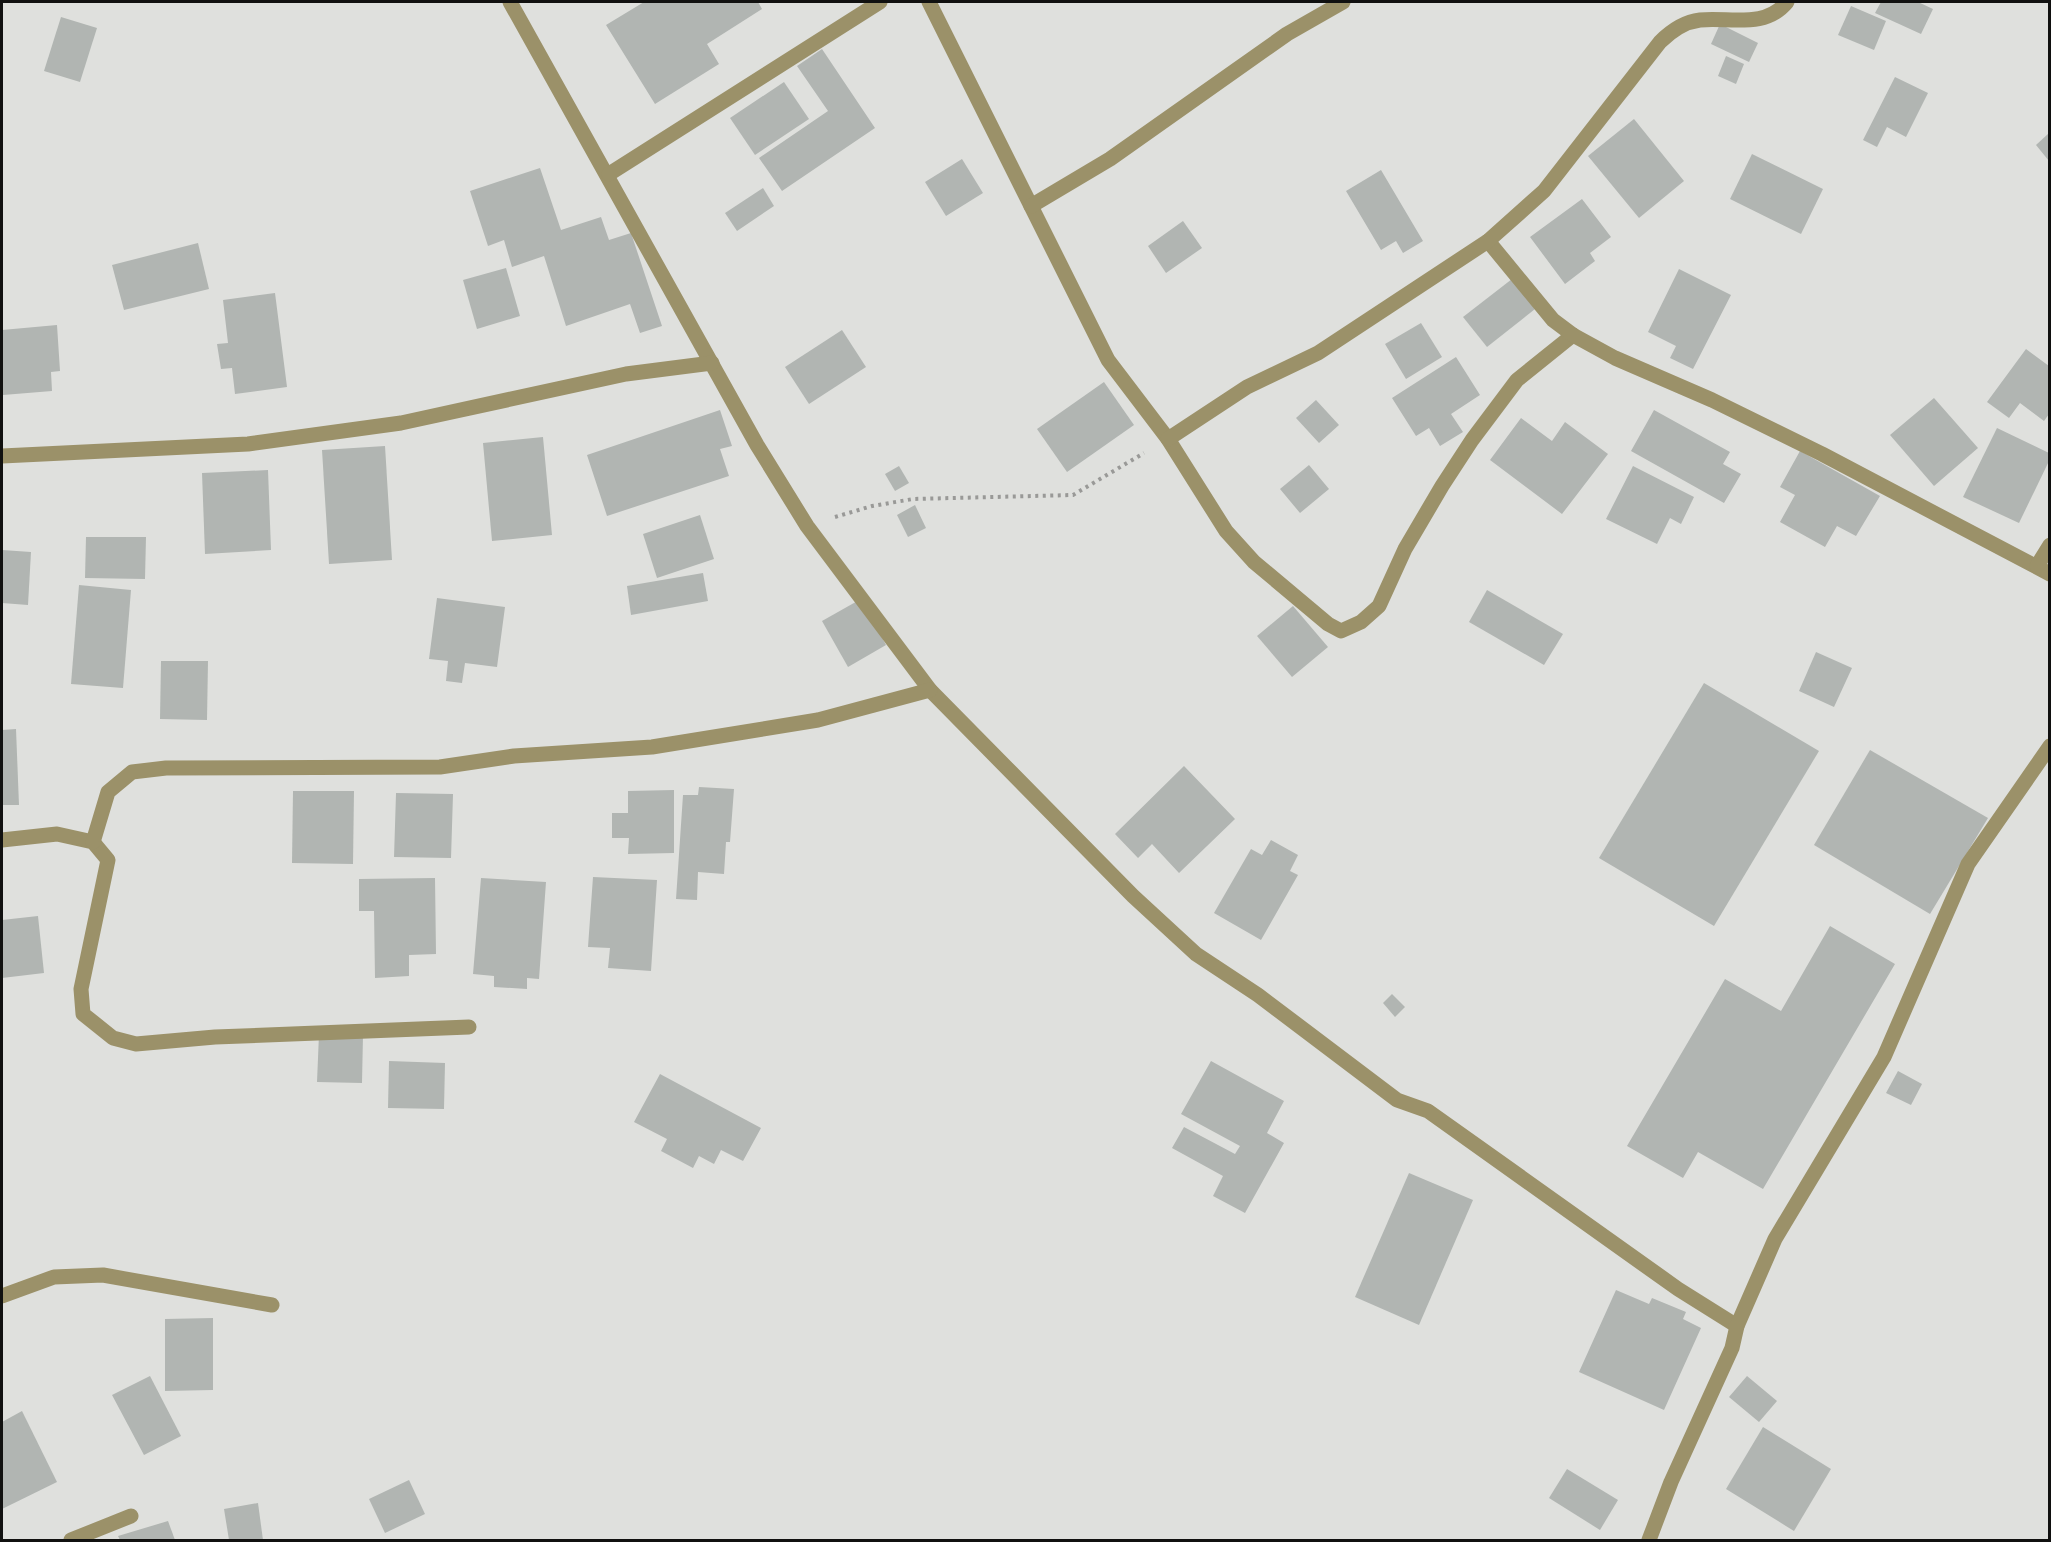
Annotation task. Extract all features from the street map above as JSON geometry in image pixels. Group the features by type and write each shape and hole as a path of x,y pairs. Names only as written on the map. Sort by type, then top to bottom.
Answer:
{"street":[{"path":"510,2 609,174 757,445 807,526 930,690 1133,896 1196,954 1258,995 1397,1100 1428,1111 1678,1289 1737,1326"},
{"path":"609,174 880,2"},
{"path":"929,2 1108,360 1168,439 1226,531 1254,562 1328,624 1341,632 1361,622 1379,606 1405,549 1442,486 1472,440 1517,380 1573,335"},
{"path":"1031,206 1110,159 1287,34 1343,2"},
{"path":"1168,439 1247,387 1318,353 1488,241 1544,191 1660,42 1674,29 1698,20 1766,18 1787,2"},
{"path":"1488,241 1552,320 1573,335 1616,358 1712,400 1822,454 1938,517 2043,570 2049,545"},
{"path":"2,456 260,442 401,423 626,374 712,363"},
{"path":"93,842 108,792 132,772 166,768 440,766 514,756 652,747 818,720 930,690"},
{"path":"1649,1540 1671,1482 1732,1348 1737,1326 1775,1239 1884,1057 1968,864 2049,746"},
{"path":"2,840 57,834 93,842 108,860 81,989 83,1014 113,1038 136,1044 215,1037 469,1027"},
{"path":"2,1296 54,1277 103,1275 272,1305"},
{"path":"71,1540 131,1516"}],"path":[{"path":"807,526 872,506 913,499 1072,495 1083,491 1168,439"}],"building":[{"path":"644,2 758,2 762,9 707,44 719,64 655,104 606,25"},
{"path":"1881,2 1918,2 1933,9 1921,34 1875,13"},
{"path":"1851,6 1886,21 1874,50 1838,35"},
{"path":"61,17 97,28 80,82 44,71"},
{"path":"1720,24 1758,43 1749,62 1711,44"},
{"path":"822,49 875,128 782,191 759,158 828,111 797,66"},
{"path":"1726,56 1744,64 1736,84 1718,76"},
{"path":"1895,77 1928,93 1906,137 1887,127 1877,147 1863,140"},
{"path":"784,82 809,119 755,155 730,118"},
{"path":"1634,119 1684,181 1639,218 1588,156"},
{"path":"2049,133 2049,161 2036,145"},
{"path":"1752,154 1823,189 1801,234 1730,199"},
{"path":"962,159 983,193 946,216 925,182"},
{"path":"540,168 561,230 601,217 609,240 631,233 662,326 640,333 630,304 566,326 544,256 512,267 504,240 488,246 470,191"},
{"path":"1381,170 1423,241 1403,253 1396,241 1381,250 1346,191"},
{"path":"763,188 774,206 737,231 725,213"},
{"path":"1582,199 1611,237 1590,253 1595,261 1565,284 1530,237"},
{"path":"1183,221 1202,248 1166,273 1148,246"},
{"path":"198,243 209,289 124,310 112,265"},
{"path":"506,268 520,316 477,329 463,280"},
{"path":"1679,269 1731,295 1693,369 1670,358 1676,346 1648,332"},
{"path":"1512,279 1535,309 1487,347 1463,317"},
{"path":"275,293 287,387 235,394 232,368 221,369 217,344 228,343 223,300"},
{"path":"1421,323 1442,357 1406,379 1385,344"},
{"path":"57,325 60,371 51,372 52,391 3,395 2,330"},
{"path":"842,330 866,367 809,404 785,367"},
{"path":"2026,349 2049,366 2049,414 2044,421 2020,403 2009,418 1987,402"},
{"path":"1456,357 1480,395 1451,414 1463,432 1440,446 1429,428 1416,436 1392,398"},
{"path":"1104,382 1134,425 1067,472 1037,429"},
{"path":"1934,398 1978,448 1934,486 1890,435"},
{"path":"1316,400 1339,425 1319,443 1296,418"},
{"path":"720,410 732,446 720,449 729,476 607,516 587,455"},
{"path":"1654,410 1730,452 1723,464 1741,474 1724,503 1631,451"},
{"path":"1521,418 1552,441 1565,422 1608,454 1562,514 1490,460"},
{"path":"1997,428 2049,453 2049,461 2019,523 1963,497"},
{"path":"543,437 552,535 492,541 483,443"},
{"path":"385,446 392,560 329,564 322,450"},
{"path":"1800,451 1880,496 1856,536 1837,526 1825,547 1780,522 1795,495 1780,487"},
{"path":"1309,465 1329,489 1300,513 1280,489"},
{"path":"899,466 909,483 895,491 885,474"},
{"path":"1633,466 1694,497 1681,524 1670,518 1657,544 1606,519"},
{"path":"268,470 271,550 205,554 202,473"},
{"path":"915,505 926,528 908,537 897,515"},
{"path":"700,515 714,559 657,578 643,534"},
{"path":"86,537 146,537 145,579 85,578"},
{"path":"2,550 31,552 28,605 2,603"},
{"path":"703,573 708,601 631,615 627,586"},
{"path":"79,585 131,590 123,688 71,684"},
{"path":"1487,590 1563,634 1544,665 1469,622"},
{"path":"437,598 505,607 497,667 465,663 462,683 446,681 448,661 429,659"},
{"path":"861,599 886,645 848,667 822,621"},
{"path":"1293,606 1328,647 1292,677 1257,636"},
{"path":"1816,652 1852,668 1834,707 1799,691"},
{"path":"161,661 208,661 207,720 160,719"},
{"path":"1704,683 1819,751 1714,926 1599,858"},
{"path":"16,729 19,805 2,805 2,730"},
{"path":"1870,750 1988,818 1930,914 1814,845"},
{"path":"1184,766 1235,819 1179,873 1152,844 1138,858 1115,834"},
{"path":"699,787 734,789 730,842 726,842 724,874 698,872 697,900 676,899 683,795 698,795"},
{"path":"674,790 674,853 628,854 629,838 612,838 612,813 628,813 628,791"},
{"path":"293,791 354,791 353,864 292,863"},
{"path":"396,793 453,794 451,858 394,857"},
{"path":"1271,840 1298,855 1290,871 1298,875 1261,940 1214,913 1251,849 1262,855"},
{"path":"593,877 657,880 651,971 608,968 610,948 588,947"},
{"path":"435,878 436,954 409,955 409,976 375,978 374,911 359,911 359,879"},
{"path":"481,878 546,882 539,979 527,978 527,989 494,987 494,976 473,974"},
{"path":"38,916 44,973 2,978 2,920"},
{"path":"1830,926 1895,964 1763,1189 1698,1152 1683,1178 1627,1146 1725,979 1781,1011"},
{"path":"1392,994 1405,1007 1395,1017 1383,1003"},
{"path":"319,1034 363,1035 362,1083 317,1082"},
{"path":"389,1061 445,1063 444,1109 388,1108"},
{"path":"1211,1061 1284,1101 1267,1133 1284,1143 1245,1213 1213,1196 1223,1176 1172,1148 1184,1127 1235,1154 1240,1146 1181,1114"},
{"path":"1898,1071 1922,1084 1911,1105 1886,1093"},
{"path":"660,1074 761,1128 743,1161 721,1150 714,1164 699,1156 693,1168 661,1151 667,1139 634,1122"},
{"path":"1409,1173 1473,1200 1419,1325 1355,1297"},
{"path":"1616,1290 1649,1304 1652,1298 1686,1312 1683,1319 1701,1328 1664,1410 1579,1372"},
{"path":"213,1318 213,1390 165,1391 165,1319"},
{"path":"150,1376 181,1436 144,1455 112,1395"},
{"path":"1747,1376 1777,1401 1759,1422 1729,1397"},
{"path":"22,1411 57,1482 2,1509 2,1422"},
{"path":"1763,1427 1831,1469 1794,1531 1726,1489"},
{"path":"1567,1469 1618,1500 1600,1530 1549,1498"},
{"path":"409,1480 425,1514 385,1533 369,1499"},
{"path":"258,1503 263,1540 229,1540 224,1509"},
{"path":"168,1521 175,1540 120,1540 118,1536"}]}
